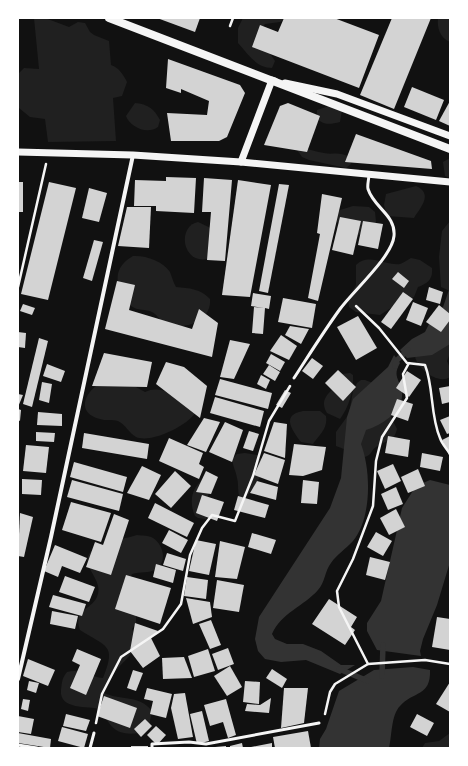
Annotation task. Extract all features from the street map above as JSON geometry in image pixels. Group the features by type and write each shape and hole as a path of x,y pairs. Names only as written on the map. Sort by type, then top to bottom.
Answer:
{"main road":[{"path":"109,18 450,149"}],"street":[{"path":"241,162 272,80 337,94 450,136"},
{"path":"18,152 133,155 241,162 450,182"},
{"path":"18,680 53,529 133,155"}],"lane":[{"path":"294,378 348,298 378,266 390,249 394,236 393,225 389,215 380,209 368,188 369,174"},
{"path":"152,748 152,744 189,742 206,744 319,722"},
{"path":"90,748 94,733"},
{"path":"18,745 37,748"}],"path":[{"path":"230,26 233,18"},
{"path":"18,287 48,153"},
{"path":"348,298 379,328 394,348 408,363 425,365 430,379 432,403 440,438 450,454"},
{"path":"368,664 339,607 337,591 353,559 373,506 377,455 382,437 407,398 403,374 408,363"},
{"path":"94,733 102,694 121,656 163,629 181,604 190,555 202,528 212,515 235,521 253,476 269,421 294,378"},
{"path":"319,722 324,717 330,692 335,684 368,664 425,660 450,664"}],"shaded area":[{"path":"34,18 45,18 69,27 78,22 85,23 90,32 94,35 109,41 111,65 124,76 127,82 122,96 113,98 116,141 48,142 45,119 30,117 19,108 18,74 24,68 39,69"},
{"path":"243,18 287,18 280,22 265,24 260,30 263,43 275,61 272,68 261,66 249,56 238,43 238,28"},
{"path":"438,18 450,18 450,42 444,38 440,32"},
{"path":"135,103 147,106 153,110 160,120 158,127 149,130 139,129 128,120 126,116"},
{"path":"332,105 342,110 340,122 327,124 319,121 317,118 317,110"},
{"path":"298,147 327,154 343,154 349,157 351,164 346,168 309,160 302,157 297,150"},
{"path":"450,158 450,178 445,176 443,162"},
{"path":"416,186 421,189 425,197 422,206 414,218 387,216 384,205 386,194"},
{"path":"353,206 369,207 375,212 376,222 370,232 358,235 336,221 337,211"},
{"path":"450,221 450,291 441,287 439,257 442,231"},
{"path":"198,222 217,231 207,259 199,259 192,256 185,244 187,230 191,225"},
{"path":"133,256 148,258 163,265 170,272 176,287 203,293 210,299 206,314 194,323 178,326 163,322 152,312 136,309 130,305 126,301 121,291 118,274 123,264"},
{"path":"411,258 420,260 432,268 431,278 425,284 418,287 414,297 394,306 380,315 356,312 349,307 348,299 356,285 356,265 361,261 372,259 400,264"},
{"path":"450,287 450,344 432,355 407,358 400,350 412,339 425,332 430,322 443,307"},
{"path":"450,326 450,353 447,361 450,368 450,377 440,379 424,371 415,357"},
{"path":"394,355 400,363 397,378 402,392 402,399 396,411 391,416 379,425 366,430 361,444 367,467 368,480 367,507 364,520 353,541 336,557 327,569 322,584 318,590 287,615 272,634 275,639 287,644 303,644 321,651 341,665 355,665 340,674 306,660 281,662 265,659 258,651 255,639 259,617 330,508 341,478 347,417 353,399 388,367"},
{"path":"350,373 353,375 352,392 346,409 340,419 327,413 324,400 336,385 342,374"},
{"path":"361,380 365,380 386,388 390,415 397,429 391,440 374,448 369,455 365,457 336,446 336,432 349,414 353,391 357,383"},
{"path":"132,385 145,392 152,390 165,391 197,410 179,427 161,435 151,438 143,438 136,437 118,421 102,420 93,417 86,409 85,405 88,395 96,386"},
{"path":"303,411 320,411 326,416 326,425 313,444 301,442 290,424 292,416"},
{"path":"245,453 257,455 262,460 261,476 245,499 240,498 239,495 238,481 232,459 237,454"},
{"path":"204,479 209,488 206,519 195,516 192,506 192,496 196,486"},
{"path":"430,480 450,485 450,562 437,605 423,639 420,651 421,656 377,650 367,631 367,623 381,601 402,508 416,486"},
{"path":"137,535 149,536 153,538 162,549 163,558 160,566 153,571 132,574 122,596 136,615 136,623 132,629 135,638 134,646 128,658 113,675 110,682 104,687 104,693 136,700 147,706 152,711 149,726 145,732 129,734 117,731 109,723 101,709 69,704 62,696 61,690 63,678 67,672 77,671 103,678 109,659 109,652 106,648 80,630 78,623 80,614 94,602 99,590 90,570 88,557 92,551 105,543"},
{"path":"413,667 430,670 430,679 428,685 424,689 405,701 397,710 393,720 389,748 319,748 320,739 326,729 339,691 374,670"},
{"path":"450,733 450,748 422,748 425,743 439,741"}],"building":[{"path":"157,18 200,18 195,32"},
{"path":"284,18 334,18 379,35 359,88 252,47 260,25 278,32"},
{"path":"392,18 431,18 394,109 360,95"},
{"path":"168,59 240,85 245,93 227,137 219,141 171,141 167,113 207,115 209,101 181,89 181,93 166,88"},
{"path":"412,87 444,100 436,120 404,107"},
{"path":"450,101 450,126 439,121"},
{"path":"288,103 320,116 307,152 264,145 280,106"},
{"path":"356,134 431,161 432,169 345,162"},
{"path":"166,177 196,178 194,213 156,211 156,206 134,206 135,180 166,181"},
{"path":"204,178 232,180 225,261 207,260 211,212 202,212"},
{"path":"238,180 271,185 250,297 222,295"},
{"path":"18,182 23,182 23,212 18,212"},
{"path":"49,182 76,188 48,300 21,294"},
{"path":"279,184 289,185 268,293 259,291"},
{"path":"89,188 107,193 99,222 82,218"},
{"path":"322,194 342,198 318,301 308,298 320,234 317,233"},
{"path":"127,207 151,207 149,248 118,246"},
{"path":"340,217 361,221 353,255 332,250"},
{"path":"363,221 383,224 378,249 358,245"},
{"path":"94,240 103,242 92,281 83,278"},
{"path":"398,272 409,281 404,288 392,279"},
{"path":"117,281 135,285 129,310 192,329 199,309 218,323 212,357 105,329"},
{"path":"429,287 443,292 440,304 426,300"},
{"path":"403,292 413,299 391,329 381,322"},
{"path":"253,293 271,296 269,309 265,308 263,334 252,333 254,307 264,308 251,306"},
{"path":"283,298 316,304 312,328 278,322"},
{"path":"413,302 428,308 421,326 406,320"},
{"path":"23,304 35,308 32,315 20,311"},
{"path":"439,305 450,314 450,320 441,332 426,322"},
{"path":"358,316 377,348 356,360 337,327"},
{"path":"290,326 309,329 301,344 285,335"},
{"path":"18,332 26,333 25,348 18,347"},
{"path":"281,335 297,346 289,360 270,351"},
{"path":"39,338 48,341 32,407 23,404"},
{"path":"230,340 250,344 234,379 220,377"},
{"path":"104,353 152,362 147,387 92,386"},
{"path":"271,354 285,362 280,371 266,363"},
{"path":"312,358 323,366 313,379 302,371"},
{"path":"166,362 184,367 207,386 200,418 156,384"},
{"path":"47,364 65,371 61,382 43,376"},
{"path":"269,365 280,372 275,381 263,374"},
{"path":"338,370 356,387 343,401 325,383"},
{"path":"407,371 421,380 409,397 396,388"},
{"path":"261,375 270,380 266,389 257,384"},
{"path":"220,379 272,393 268,409 215,395"},
{"path":"42,382 52,384 49,403 39,400"},
{"path":"450,386 450,402 442,404 439,388"},
{"path":"285,390 291,393 282,408 276,405"},
{"path":"18,394 23,395 18,407"},
{"path":"215,397 264,411 260,427 210,413"},
{"path":"397,399 413,404 408,421 391,415"},
{"path":"18,409 21,410 20,421 18,420"},
{"path":"38,412 62,414 62,426 37,425"},
{"path":"450,416 450,433 447,434 440,420"},
{"path":"204,418 220,422 206,452 187,445"},
{"path":"225,422 243,430 232,462 209,452"},
{"path":"274,422 287,424 285,458 264,451"},
{"path":"249,431 259,434 253,451 243,448"},
{"path":"36,432 55,433 54,442 36,441"},
{"path":"84,433 149,444 147,459 82,448"},
{"path":"388,436 410,440 408,457 385,453"},
{"path":"450,436 450,457 442,440"},
{"path":"169,438 203,453 199,464 204,467 199,479 159,461"},
{"path":"294,444 326,447 322,470 303,476 289,475"},
{"path":"26,445 49,447 46,473 23,471"},
{"path":"264,453 285,460 278,484 254,475"},
{"path":"422,453 443,457 440,471 420,467"},
{"path":"74,462 127,477 123,492 70,477"},
{"path":"393,464 401,481 385,489 377,471"},
{"path":"142,466 161,475 149,500 127,493"},
{"path":"418,469 425,486 408,493 401,477"},
{"path":"175,471 191,486 171,508 155,494"},
{"path":"206,471 218,477 211,494 196,492"},
{"path":"22,479 42,480 41,495 22,494"},
{"path":"72,480 123,494 119,511 67,497"},
{"path":"303,480 319,482 317,504 301,503"},
{"path":"257,481 278,487 276,500 250,493"},
{"path":"396,487 403,504 388,510 381,494"},
{"path":"202,495 224,502 217,521 196,513"},
{"path":"238,496 269,505 265,518 234,510"},
{"path":"71,502 111,513 101,542 62,530"},
{"path":"155,503 194,523 187,537 148,518"},
{"path":"396,509 405,527 389,535 380,518"},
{"path":"20,513 33,517 24,557 18,556"},
{"path":"114,514 129,520 111,575 86,567 95,542 103,545"},
{"path":"169,530 188,540 181,553 162,543"},
{"path":"376,532 392,541 383,556 367,547"},
{"path":"252,533 276,540 271,554 248,547"},
{"path":"196,540 216,544 209,575 189,571"},
{"path":"220,541 245,547 237,579 215,577"},
{"path":"55,545 87,558 80,573 62,566 58,577 44,571"},
{"path":"167,553 186,559 183,571 163,565"},
{"path":"370,557 390,562 385,580 366,575"},
{"path":"156,564 176,570 173,583 153,577"},
{"path":"126,575 171,588 160,624 115,609"},
{"path":"65,576 95,587 89,602 59,592"},
{"path":"187,577 208,580 206,599 184,596"},
{"path":"217,580 244,585 239,612 213,608"},
{"path":"53,595 86,604 82,616 49,607"},
{"path":"186,598 210,602 212,617 193,624"},
{"path":"329,599 357,617 351,627 355,630 345,645 312,624"},
{"path":"52,611 78,616 75,629 50,624"},
{"path":"437,617 450,619 450,650 432,647"},
{"path":"211,620 221,645 210,649 199,624"},
{"path":"135,623 158,631 151,638 160,656 143,668 130,651"},
{"path":"228,648 234,664 218,670 212,654"},
{"path":"77,649 101,659 86,695 70,688 80,665 72,661"},
{"path":"208,649 215,671 194,677 188,656"},
{"path":"184,657 192,678 163,679 162,658"},
{"path":"28,659 55,670 48,686 23,676"},
{"path":"230,666 242,687 227,696 214,676"},
{"path":"272,669 287,679 282,688 266,678"},
{"path":"133,670 143,673 136,691 127,688"},
{"path":"29,681 39,683 36,693 27,690"},
{"path":"245,681 260,682 259,704 243,702"},
{"path":"450,682 450,712 436,704"},
{"path":"147,688 172,694 166,718 150,714 153,701 144,699"},
{"path":"284,688 308,688 304,723 281,728"},
{"path":"185,693 193,737 178,739 171,708 174,694"},
{"path":"104,696 137,708 130,728 97,716"},
{"path":"271,698 269,713 245,711 247,704 260,705"},
{"path":"23,699 30,700 28,711 21,709"},
{"path":"226,699 236,735 228,738 223,722 210,726 204,705"},
{"path":"202,711 209,741 197,744 190,714"},
{"path":"66,714 90,720 86,731 63,726"},
{"path":"417,714 434,723 427,736 410,727"},
{"path":"18,716 34,719 31,734 18,732"},
{"path":"145,719 152,726 141,737 134,729"},
{"path":"156,726 166,735 157,745 147,735"},
{"path":"62,727 88,734 84,748 58,741"},
{"path":"308,731 311,748 275,748 273,737"},
{"path":"18,733 51,739 50,748 18,743"},
{"path":"242,743 243,748 230,748 230,746"},
{"path":"272,743 272,748 251,747"},
{"path":"131,746 148,746 148,748 131,748"},
{"path":"226,746 226,748 215,748 215,747"}],"waterway":[{"path":"395,366 396,361 408,350"},
{"path":"382,676 383,645"},
{"path":"339,669 368,681"}]}
